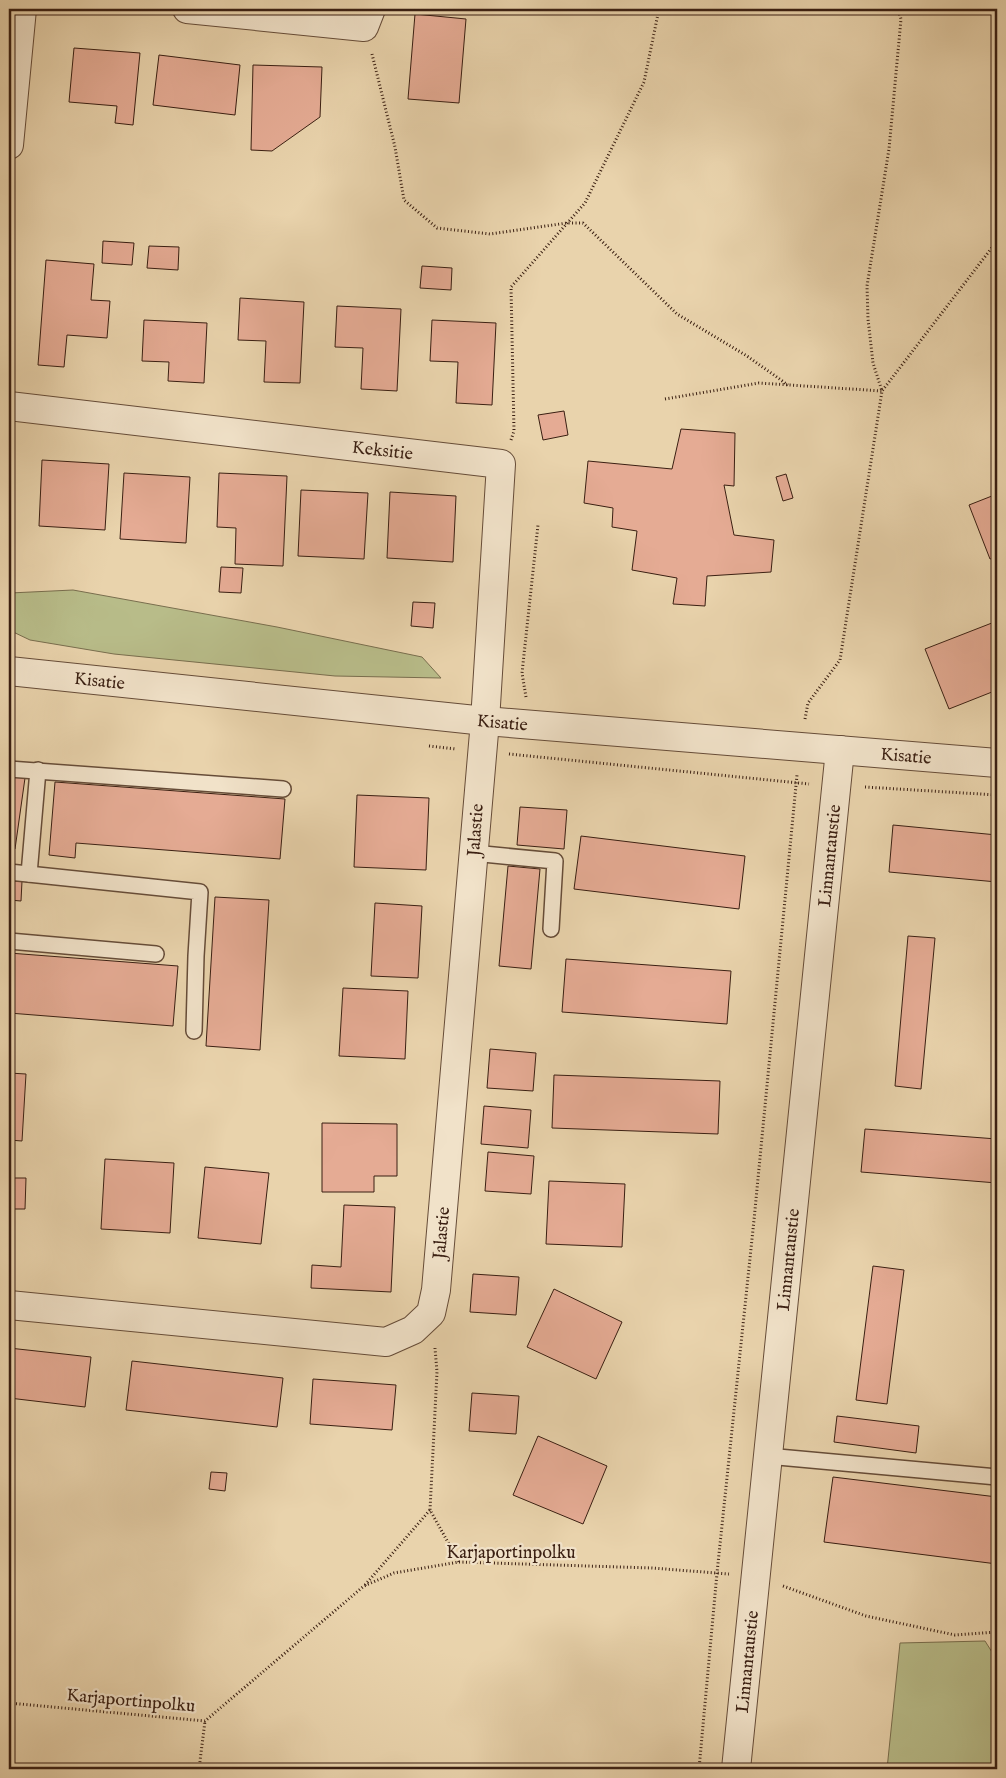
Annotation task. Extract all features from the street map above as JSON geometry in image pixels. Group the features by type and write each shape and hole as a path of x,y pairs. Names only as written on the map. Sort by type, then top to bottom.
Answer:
{"street":[{"path":"9,145 22,9"},
{"path":"187,9 368,18"},
{"name":"Keksitie","path":"9,406 501,464"},
{"path":"484,721 501,464"},
{"name":"Kisatie","path":"9,671 484,721 997,763"},
{"name":"Jalastie","path":"431,1313 436,1290 484,721"},
{"name":"Linnantaustie","path":"736,1769 840,750"},
{"path":"9,1305 386,1342 413,1330 431,1313"}],"lane":[{"path":"9,769 283,789"},
{"path":"29,874 38,770"},
{"path":"473,854 554,860 551,928"},
{"path":"9,872 200,892 194,1031"},
{"path":"9,941 156,954"},
{"path":"767,1456 997,1477"}],"path":[{"path":"501,464 514,431 511,287 585,203 644,82 659,9"},
{"path":"699,1769 799,746 808,704 840,660 882,391 873,364 868,319 867,286 889,149 901,19 898,9"},
{"path":"368,18 404,200 437,228 490,234 567,223 583,223 677,314 746,356 788,385"},
{"path":"882,391 997,241"},
{"path":"665,399 758,383 882,391"},
{"path":"518,724 528,707 522,673 538,525"},
{"path":"431,1313 437,1372 430,1510 459,1562"},
{"path":"364,1586 430,1510"},
{"name":"Karjaportinpolku","path":"9,1703 205,1721 364,1586 394,1574 459,1562 652,1568 755,1576 866,1616 955,1635 997,1632"},
{"path":"199,1769 205,1721"}],"green space":[{"path":"73,590 277,627 422,657 441,678 335,676 114,654 30,640 9,630 10,593"},
{"path":"985,1641 997,1660 997,1769 887,1769 900,1643"}],"building":[{"path":"415,14 466,19 459,103 408,99"},
{"path":"74,48 140,53 133,125 115,123 117,106 69,102"},
{"path":"159,55 240,65 235,115 153,105"},
{"path":"253,65 322,67 320,117 272,151 251,150"},
{"path":"103,241 134,243 132,265 102,263"},
{"path":"149,246 179,247 178,270 147,268"},
{"path":"46,260 94,264 91,300 110,301 107,338 67,335 64,367 38,365"},
{"path":"422,266 452,268 451,290 420,288"},
{"path":"240,298 304,302 300,383 264,382 266,341 238,340"},
{"path":"337,306 401,309 397,391 361,389 363,348 335,347"},
{"path":"144,320 207,323 204,383 168,381 169,362 142,361"},
{"path":"432,320 496,323 492,405 456,403 458,362 430,361"},
{"path":"564,411 568,435 543,440 538,415"},
{"path":"681,429 735,433 734,486 724,485 734,535 774,540 771,572 707,576 705,606 673,604 677,578 632,570 637,531 612,527 613,508 584,503 588,461 672,469"},
{"path":"42,460 109,464 105,530 39,526"},
{"path":"124,473 190,477 186,543 120,539"},
{"path":"219,473 287,476 283,566 235,564 236,528 217,527"},
{"path":"786,474 793,498 783,501 776,477"},
{"path":"301,490 368,493 364,559 298,556"},
{"path":"390,492 456,496 453,562 387,558"},
{"path":"997,494 997,557 990,559 969,505"},
{"path":"221,567 243,568 241,593 219,592"},
{"path":"413,602 435,603 433,628 411,626"},
{"path":"997,621 997,690 949,709 925,649"},
{"path":"9,776 25,778 15,849 9,848"},
{"path":"55,782 285,799 280,859 76,843 75,858 49,855"},
{"path":"357,795 429,798 426,870 354,867"},
{"path":"520,807 567,810 564,849 517,845"},
{"path":"893,825 997,835 997,882 889,872"},
{"path":"581,836 745,856 739,909 574,889"},
{"path":"508,866 540,869 531,969 499,966"},
{"path":"9,881 22,881 21,901 9,900"},
{"path":"215,897 269,900 260,1050 206,1046"},
{"path":"375,903 422,906 418,978 371,976"},
{"path":"908,936 935,938 921,1089 895,1086"},
{"path":"9,953 178,966 173,1026 9,1013"},
{"path":"566,959 731,971 727,1024 562,1012"},
{"path":"343,988 408,991 405,1059 339,1056"},
{"path":"490,1049 536,1053 533,1091 487,1088"},
{"path":"9,1073 26,1074 22,1141 9,1140"},
{"path":"554,1075 720,1081 718,1134 552,1128"},
{"path":"484,1106 531,1110 528,1148 481,1144"},
{"path":"322,1123 397,1124 397,1176 374,1176 374,1192 322,1192"},
{"path":"865,1129 997,1139 997,1183 861,1172"},
{"path":"488,1152 534,1156 531,1194 485,1191"},
{"path":"105,1159 174,1163 170,1233 101,1229"},
{"path":"205,1167 269,1173 261,1244 198,1238"},
{"path":"9,1178 26,1178 25,1209 9,1209"},
{"path":"549,1181 625,1184 622,1247 546,1244"},
{"path":"344,1205 395,1207 391,1292 311,1288 312,1265 341,1267"},
{"path":"873,1266 904,1270 887,1404 856,1400"},
{"path":"473,1274 519,1277 516,1315 470,1312"},
{"path":"554,1289 622,1322 596,1379 527,1347"},
{"path":"9,1348 91,1357 85,1407 9,1398"},
{"path":"132,1361 283,1378 277,1427 126,1410"},
{"path":"313,1379 396,1385 392,1430 310,1424"},
{"path":"472,1393 519,1396 516,1434 469,1431"},
{"path":"837,1416 919,1426 916,1453 834,1442"},
{"path":"538,1436 607,1466 583,1524 513,1495"},
{"path":"211,1472 227,1473 225,1491 209,1489"},
{"path":"833,1477 997,1497 997,1564 824,1542"}]}
